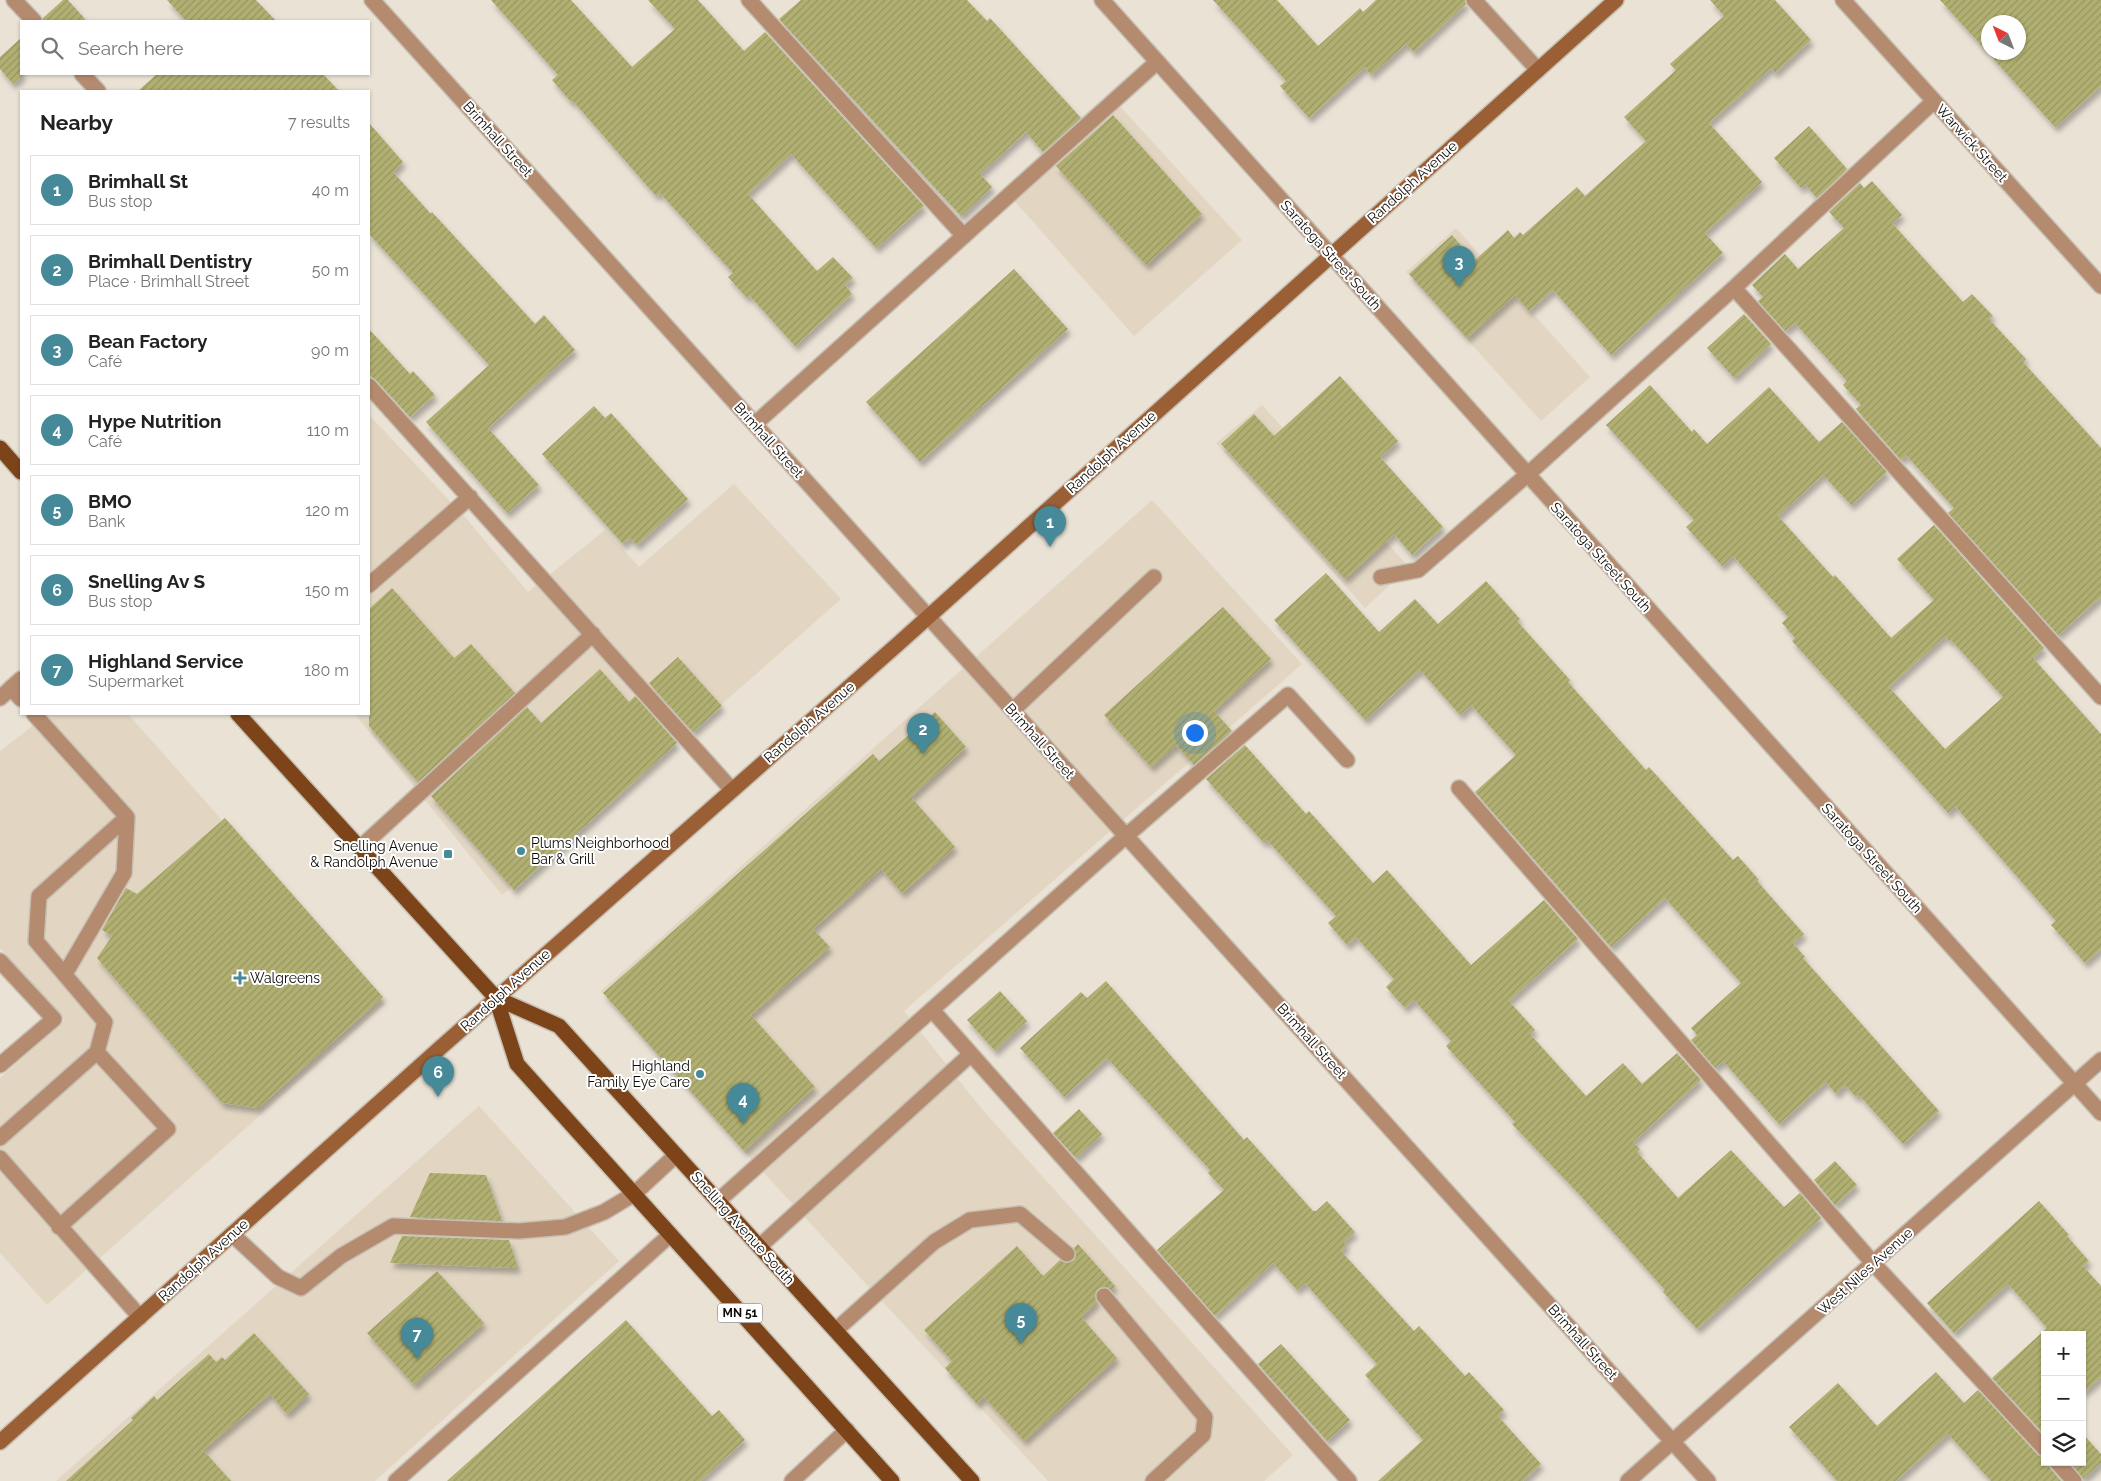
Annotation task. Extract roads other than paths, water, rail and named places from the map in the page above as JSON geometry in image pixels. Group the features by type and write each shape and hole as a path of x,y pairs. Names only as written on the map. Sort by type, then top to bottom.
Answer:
{"main road":[{"name":"Randolph Avenue","path":"0,1442 496,998 928,617 1616,0"},
{"path":"0,448 20,471"},
{"name":"Snelling Avenue South","path":"239,715 361,847 496,998 517,1064 892,1481"},
{"name":"Snelling Avenue South","path":"496,998 559,1026 972,1481"}],"street":[{"path":"14,0 33,20"},
{"name":"Brimhall Street","path":"372,0 1708,1481"},
{"path":"749,0 964,236"},
{"name":"Saratoga Street South","path":"1102,0 2101,1113"},
{"path":"1474,0 1538,70"},
{"name":"Warwick Street","path":"1843,0 2101,286"},
{"path":"755,424 1157,62"},
{"path":"83,75 97,90"},
{"path":"1381,577 1418,570 1528,474 1734,288 1934,101"},
{"path":"1734,288 2101,696"},
{"path":"370,387 732,790"},
{"path":"370,584 470,497"},
{"path":"1012,710 1154,576"},
{"path":"361,847 593,634"},
{"path":"718,1201 1126,836 1288,695 1348,760"},
{"path":"35,715 127,817 124,873 65,974"},
{"path":"1460,788 1873,1263 2041,1445"},
{"path":"0,1138 97,1052 105,1022 36,941 39,896 127,817"},
{"path":"0,961 54,1019 0,1065"},
{"path":"932,1011 1349,1481"},
{"path":"59,1227 168,1129 97,1052"},
{"path":"760,1246 971,1054"},
{"name":"West Niles Avenue","path":"1628,1481 2101,1060"},
{"path":"232,1234 278,1277 300,1288 341,1256 392,1226 519,1231 565,1227 604,1212 634,1194 676,1155"},
{"path":"0,1158 59,1227 140,1316"},
{"path":"836,1330 934,1242 970,1220 1020,1214 1067,1254"},
{"path":"396,1481 670,1235"},
{"path":"1104,1296 1205,1417 1203,1435 1153,1481"},
{"path":"792,1481 847,1430"},
{"path":"2061,1466 2074,1481"}],"place":[{"name":"Bean Factory","path":"1459,287"},
{"name":"Brimhall St","path":"1050,547"},
{"name":"Brimhall Dentistry","path":"923,754"},
{"name":"Plums Neighborhood Bar & Grill","path":"521,851"},
{"name":"Snelling Avenue & Randolph Avenue","path":"448,854"},
{"name":"Walgreens","path":"240,978"},
{"name":"Highland Family Eye Care","path":"700,1074"},
{"name":"Snelling Av S","path":"438,1097"},
{"name":"Hype Nutrition","path":"743,1124"},
{"name":"BMO","path":"1021,1344"},
{"name":"Highland Service","path":"417,1359"}]}
